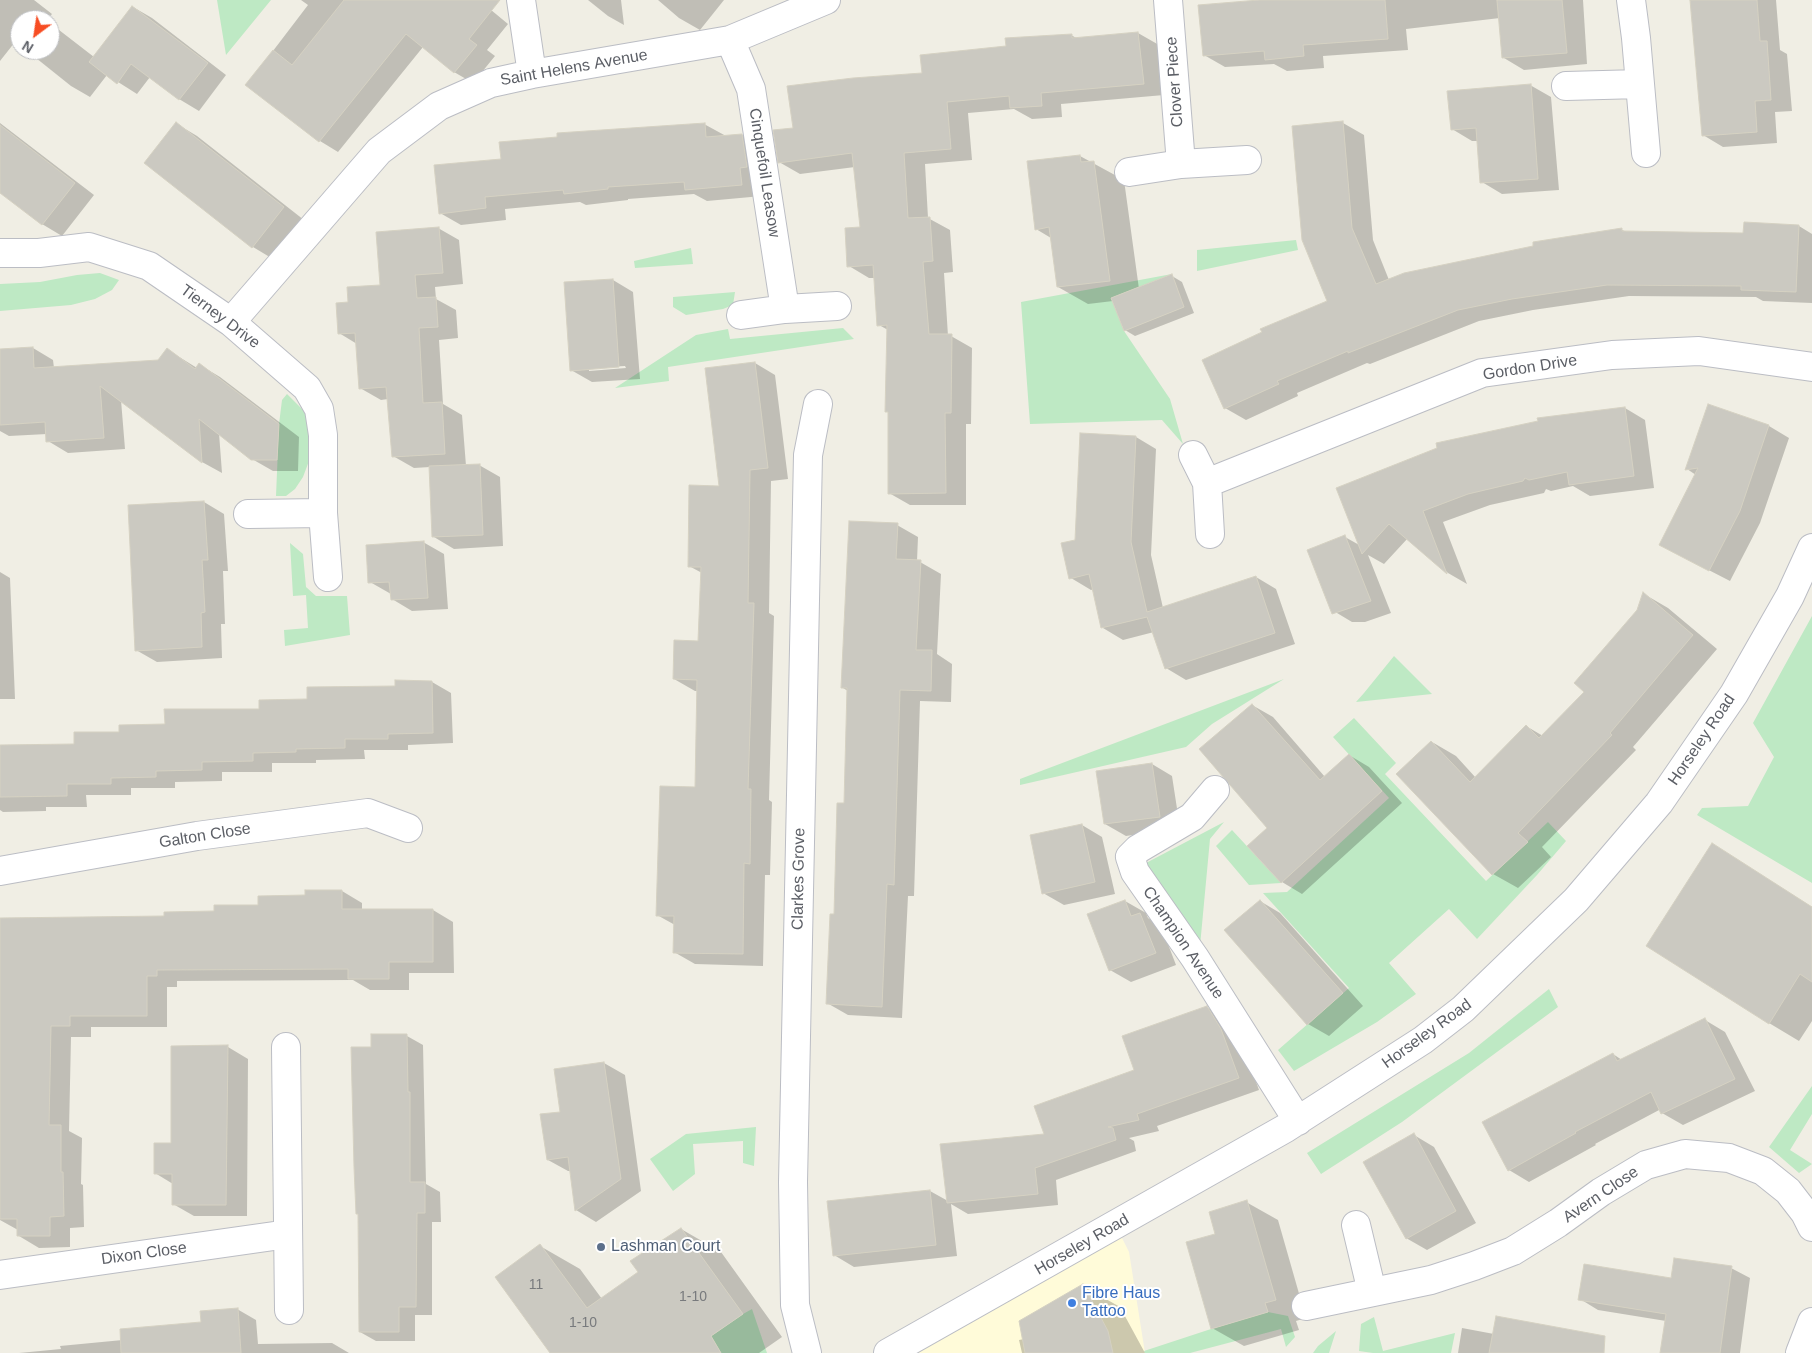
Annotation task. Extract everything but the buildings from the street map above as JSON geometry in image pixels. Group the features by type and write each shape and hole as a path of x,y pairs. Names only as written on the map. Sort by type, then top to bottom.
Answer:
{"street":[{"path":"521,0 532,74"},
{"name":"Saint Helens Avenue","path":"231,322 379,151 438,106 491,83 532,74 730,40 826,0"},
{"name":"Clover Piece","path":"1168,0 1181,164"},
{"path":"1631,0 1646,153"},
{"name":"Cinquefoil Leasow","path":"730,40 751,90 786,309"},
{"path":"1566,86 1640,84"},
{"path":"1129,172 1181,164 1247,160"},
{"name":"Tierney Drive","path":"0,254 39,253 89,247 149,266 231,322 306,388 319,409 323,435 323,513 328,577"},
{"path":"741,315 786,309 837,306"},
{"name":"Gordon Drive","path":"1207,483 1482,373 1612,355 1699,351 1812,367"},
{"name":"Clarkes Grove","path":"807,1353 795,1305 793,1182 808,455 818,404"},
{"path":"1192,455 1207,483 1210,534"},
{"path":"248,514 323,513"},
{"name":"Horseley Road","path":"888,1353 1059,1258 1298,1121 1423,1040 1464,1009 1576,900 1659,803 1734,694 1790,596 1812,548"},
{"name":"Champion Avenue","path":"1215,790 1192,817 1138,849 1130,857 1135,872 1195,958 1298,1121"},
{"name":"Galton Close","path":"0,871 197,836 368,813 408,828"},
{"path":"286,1047 290,1310"},
{"name":"Avern Close","path":"1306,1306 1431,1280 1513,1251 1558,1223 1601,1192 1646,1165 1685,1154 1728,1158 1763,1171 1788,1191 1805,1213 1812,1227"},
{"path":"1356,1225 1372,1292"},
{"name":"Dixon Close","path":"0,1275 288,1234"},
{"path":"1800,1353 1812,1322"}],"shaded area":[{"path":"1116,1226 1129,1252 1145,1353 888,1353"}],"green space":[{"path":"217,0 271,0 226,55"},
{"path":"1296,240 1298,250 1197,271 1197,250"},
{"path":"691,248 693,264 635,268 634,261"},
{"path":"100,273 119,280 112,290 95,299 71,305 0,311 0,284 40,282"},
{"path":"1172,274 1111,298 1124,331 1170,399 1183,444 1162,420 1030,424 1021,302"},
{"path":"735,292 733,305 723,309 686,315 673,307 673,297"},
{"path":"843,328 854,339 668,367 669,381 615,388 696,335 728,329 730,339"},
{"path":"287,394 306,413 311,445 309,461 303,477 295,489 286,496 276,496 279,424 282,400"},
{"path":"290,543 303,554 306,587 316,596 347,596 350,635 285,646 284,630 308,628 306,595 293,596"},
{"path":"1812,616 1812,883 1697,815 1702,808 1748,806 1774,757 1753,723"},
{"path":"1394,656 1432,694 1356,702 1364,693"},
{"path":"1284,679 1212,724 1186,747 1020,785 1020,779"},
{"path":"1354,718 1396,763 1385,774 1486,881 1548,822 1566,841 1477,939 1449,909 1389,963 1416,994 1377,1022 1294,1071 1278,1050 1349,988 1263,893 1287,892 1389,798 1333,737"},
{"path":"1224,822 1210,839 1200,946 1146,863"},
{"path":"1232,830 1281,883 1249,885 1216,846"},
{"path":"1549,989 1558,1007 1402,1122 1321,1174 1307,1153 1469,1053"},
{"path":"1812,1086 1812,1114 1790,1150 1812,1164 1799,1173 1769,1147"},
{"path":"756,1127 754,1166 743,1163 743,1141 693,1144 695,1174 673,1191 650,1159 686,1134"},
{"path":"752,1309 767,1353 721,1353 711,1336"},
{"path":"1268,1312 1288,1316 1295,1337 1286,1347 1281,1329 1190,1353 1145,1353 1144,1351 1211,1329"},
{"path":"1374,1317 1383,1351 1455,1333 1451,1353 1373,1353 1359,1351 1361,1324"},
{"path":"1336,1331 1329,1353 1313,1353 1318,1346"}],"place":[{"name":"Lashman Court","path":"601,1247"},
{"name":"Fibre Haus Tattoo","path":"1072,1303"}]}
